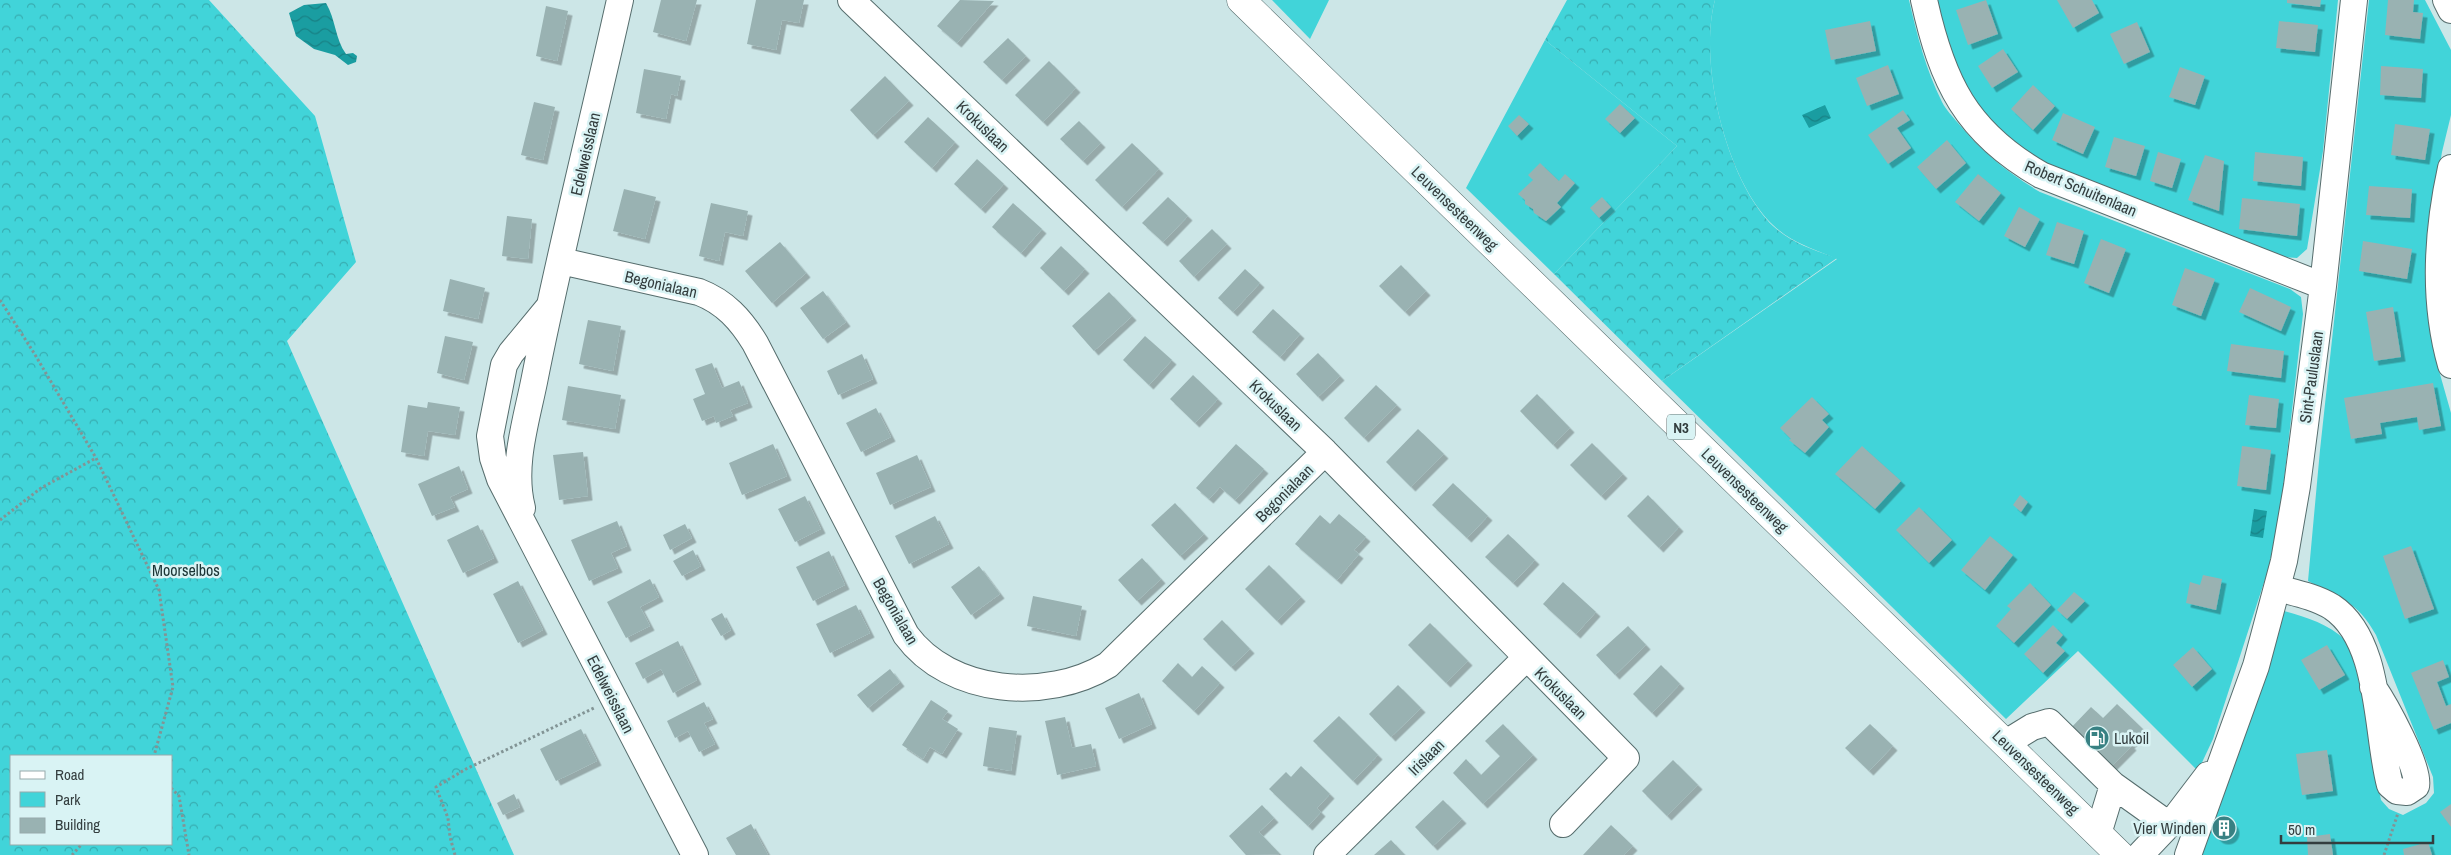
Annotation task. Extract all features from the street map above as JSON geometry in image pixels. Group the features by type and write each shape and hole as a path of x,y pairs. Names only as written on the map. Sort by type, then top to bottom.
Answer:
{"main road":[{"name":"Leuvensesteenweg","path":"1241,0 2006,742 2120,855"}],"street":[{"name":"Edelweisslaan","path":"528,532 518,480 525,430 550,307 620,0"},
{"name":"Krokuslaan","path":"851,0 1325,452 1626,758 1563,824"},
{"name":"Robert Schuitenlaan","path":"1924,0 1931,32 1945,72 1956,95 1980,129 2001,149 2041,175 2324,286"},
{"name":"Sint-Pauluslaan","path":"2188,855 2256,666 2277,588 2297,486 2324,286 2354,0"},
{"path":"2446,0 2451,10"},
{"path":"2451,168 2444,202 2439,256 2440,309 2451,365"},
{"name":"Begonialaan","path":"561,261 699,292 714,299 731,311 756,343 906,635 920,652 930,660 967,678 988,684 1030,688 1048,686 1077,680 1108,665 1325,452"},
{"name":"Edelweisslaan","path":"550,307 511,353 502,372 491,423 491,449 496,469 695,855"},
{"path":"502,372 511,367 522,368 530,374 534,385"},
{"path":"491,423 496,433 506,438 516,437 525,430"},
{"path":"2277,588 2319,600 2342,615 2351,625 2359,640 2373,687 2390,785 2397,792 2405,792"},
{"name":"Irislaan","path":"1327,855 1526,658"},
{"path":"2006,742 2032,727 2049,722 2113,785 2169,825"},
{"name":"Sint-Pauluslaan","path":"2140,855 2192,798 2229,745"},
{"path":"2098,834 2113,785"}],"path":[{"path":"0,300 34,353 96,458 159,590 173,687 154,755"},
{"path":"0,520 41,488 96,458"},
{"path":"455,855 448,818 436,787 466,769 613,699"},
{"path":"172,789 180,796 189,855"},
{"path":"2384,855 2405,792"},
{"path":"72,855 81,845"}],"green space":[{"name":"Moorselbos","path":"0,0 209,0 315,116 356,262 287,341 514,855 0,855"},
{"path":"1272,0 1329,0 1310,39"},
{"path":"1567,0 1715,0 1711,26 1710,55 1713,87 1720,119 1742,180 1756,206 1780,232 1803,245 1837,258 1662,381 1554,274 1677,146 1545,40"},
{"path":"1715,0 1909,0 1927,65 1944,105 1967,134 2006,169 2040,192 2290,289 2301,297 2303,314 2282,498 2269,567 2213,739 2198,771 2078,651 2006,719 1662,381 1837,259 1788,237 1773,225 1756,205 1742,180 1720,119 1713,87 1710,55 1711,26"},
{"path":"1932,0 2338,0 2323,151 2307,249 2297,258 2281,257 2056,171 2014,144 1969,98"},
{"path":"2369,0 2425,0 2451,50 2451,115 2442,152 2433,206 2428,312 2434,353 2451,413 2451,855 2201,855 2284,611 2324,625 2345,640 2350,650 2361,689 2381,800 2389,809 2403,815 2426,803 2434,793 2433,777 2376,635 2355,607 2308,581 2320,450"},
{"path":"1545,40 1677,146 1554,274 1466,188"}],"water":[{"path":"326,3 342,48 346,54 353,53 357,56 356,62 348,65 335,55 314,49 296,36 289,13 304,5"},
{"path":"1825,105 1831,118 1809,128 1802,115"},
{"path":"2254,509 2267,511 2263,538 2250,536"}],"building":[{"path":"661,0 697,0 686,41 653,32"},
{"path":"756,0 804,0 799,23 782,20 776,50 747,44"},
{"path":"960,0 994,1 957,43 937,26"},
{"path":"1986,0 1998,34 1968,45 1956,10"},
{"path":"2057,0 2092,0 2099,13 2073,28"},
{"path":"2287,0 2321,0 2320,7 2287,3"},
{"path":"2388,0 2414,0 2413,12 2423,13 2420,39 2385,35"},
{"path":"546,6 568,11 557,61 536,56"},
{"path":"1870,21 1876,51 1831,60 1825,30"},
{"path":"2279,21 2318,25 2315,52 2276,48"},
{"path":"2137,22 2150,52 2124,64 2110,34"},
{"path":"1008,38 1026,56 1002,80 983,62"},
{"path":"2003,49 2018,72 1992,88 1978,66"},
{"path":"1049,61 1076,88 1043,122 1015,95"},
{"path":"1888,65 1899,94 1867,106 1856,78"},
{"path":"2381,66 2423,69 2421,98 2380,95"},
{"path":"2180,67 2205,76 2195,105 2169,97"},
{"path":"644,69 681,76 677,96 671,94 666,119 636,113"},
{"path":"885,76 909,101 873,135 850,110"},
{"path":"2033,85 2055,106 2033,130 2011,109"},
{"path":"534,102 555,107 543,160 521,155"},
{"path":"1620,104 1635,118 1620,133 1605,119"},
{"path":"1903,110 1910,120 1897,128 1911,148 1888,164 1868,135"},
{"path":"2063,113 2095,127 2083,154 2052,140"},
{"path":"1519,115 1529,124 1517,136 1508,126"},
{"path":"928,117 955,142 932,168 904,142"},
{"path":"1079,121 1101,143 1083,161 1060,139"},
{"path":"2395,124 2430,129 2425,160 2391,155"},
{"path":"2114,137 2145,146 2136,176 2105,167"},
{"path":"1947,140 1966,163 1936,189 1917,167"},
{"path":"1132,143 1159,169 1122,207 1095,180"},
{"path":"2158,152 2181,159 2172,188 2150,181"},
{"path":"2255,152 2303,157 2301,186 2253,181"},
{"path":"2205,155 2224,161 2219,211 2188,200"},
{"path":"977,159 1004,184 981,209 954,184"},
{"path":"1540,163 1559,181 1565,174 1575,183 1557,203 1561,207 1546,221 1534,213 1533,209 1525,204 1525,200 1518,194 1533,180 1528,175"},
{"path":"1978,174 2001,193 1979,221 1955,202"},
{"path":"2369,186 2412,189 2410,218 2366,215"},
{"path":"624,189 656,197 645,239 613,231"},
{"path":"1168,197 1188,216 1163,242 1142,223"},
{"path":"1602,197 1611,207 1599,218 1590,208"},
{"path":"2242,198 2300,204 2297,236 2239,229"},
{"path":"711,203 748,211 743,236 725,232 719,261 699,256"},
{"path":"1013,203 1042,229 1021,253 992,227"},
{"path":"2019,207 2040,219 2025,247 2004,236"},
{"path":"507,216 532,219 528,259 502,256"},
{"path":"2057,222 2084,231 2074,264 2046,255"},
{"path":"1212,229 1227,244 1194,277 1179,261"},
{"path":"2101,239 2126,249 2109,293 2084,283"},
{"path":"2363,241 2412,249 2407,279 2359,271"},
{"path":"780,242 806,273 772,303 745,271"},
{"path":"1061,246 1085,269 1064,291 1040,268"},
{"path":"1401,265 1426,291 1405,312 1379,286"},
{"path":"2185,268 2215,279 2201,316 2172,305"},
{"path":"1245,269 1260,283 1233,312 1218,298"},
{"path":"450,279 485,288 478,319 443,311"},
{"path":"2250,288 2291,307 2281,331 2239,312"},
{"path":"823,291 846,322 823,339 800,308"},
{"path":"1109,292 1132,316 1094,351 1072,326"},
{"path":"2393,307 2401,357 2374,361 2366,312"},
{"path":"1273,309 1300,334 1280,357 1252,332"},
{"path":"588,320 621,326 613,371 579,364"},
{"path":"445,336 473,342 464,380 437,373"},
{"path":"1145,336 1172,360 1149,385 1123,360"},
{"path":"2231,344 2284,351 2281,378 2227,371"},
{"path":"1318,353 1340,376 1318,397 1296,374"},
{"path":"862,354 873,379 838,395 827,371"},
{"path":"712,363 722,388 739,381 748,403 730,410 733,416 716,423 714,416 702,421 693,399 705,394 695,369"},
{"path":"1193,375 1218,399 1195,423 1170,399"},
{"path":"2433,383 2441,426 2419,430 2417,417 2380,423 2382,434 2351,439 2344,398"},
{"path":"1376,385 1397,405 1364,438 1344,418"},
{"path":"568,386 621,395 615,429 562,420"},
{"path":"1537,394 1570,428 1553,445 1520,411"},
{"path":"2249,395 2279,399 2276,428 2245,425"},
{"path":"1812,397 1829,414 1822,420 1829,427 1805,453 1789,440 1791,439 1780,428"},
{"path":"428,402 460,407 455,435 428,431 424,456 401,452 408,405 427,408"},
{"path":"876,408 891,437 861,452 846,423"},
{"path":"1418,429 1444,454 1411,487 1386,462"},
{"path":"1592,443 1623,474 1601,496 1570,465"},
{"path":"773,444 787,476 742,495 729,463"},
{"path":"1236,444 1264,469 1235,500 1220,487 1209,499 1196,488"},
{"path":"1862,446 1901,481 1875,509 1835,474"},
{"path":"2242,446 2271,450 2266,490 2237,486"},
{"path":"583,452 588,496 559,500 553,455"},
{"path":"917,455 931,487 890,505 876,473"},
{"path":"459,466 468,489 450,497 455,507 432,516 418,484"},
{"path":"1453,483 1488,516 1467,538 1432,505"},
{"path":"1648,495 1679,527 1659,548 1627,516"},
{"path":"2020,495 2028,502 2021,512 2013,505"},
{"path":"805,496 821,529 795,542 778,509"},
{"path":"1175,503 1204,534 1180,556 1151,525"},
{"path":"1919,507 1952,540 1929,563 1896,530"},
{"path":"1339,514 1366,537 1354,550 1359,554 1337,580 1295,544 1320,515 1330,524"},
{"path":"935,516 949,544 909,564 895,536"},
{"path":"617,521 627,546 611,553 618,568 589,581 571,540"},
{"path":"685,524 692,538 670,550 663,535"},
{"path":"478,525 494,558 463,573 447,540"},
{"path":"1508,534 1535,560 1513,583 1485,557"},
{"path":"1990,536 2013,555 1985,590 1961,570"},
{"path":"2411,546 2434,609 2405,619 2383,556"},
{"path":"693,550 701,566 682,576 673,561"},
{"path":"829,551 845,585 813,601 796,567"},
{"path":"1142,558 1161,579 1137,601 1118,580"},
{"path":"1269,565 1301,597 1277,621 1245,589"},
{"path":"979,566 1000,594 971,615 951,587"},
{"path":"2203,575 2222,579 2216,610 2186,603 2190,582 2200,585"},
{"path":"650,579 659,597 640,607 650,626 626,638 607,602"},
{"path":"518,581 543,630 518,643 493,594"},
{"path":"1563,582 1596,612 1576,634 1543,604"},
{"path":"2030,583 2051,605 2014,643 1996,626 2011,609 2007,606"},
{"path":"2074,592 2085,601 2067,619 2057,610"},
{"path":"1033,596 1082,606 1076,636 1027,626"},
{"path":"856,605 870,633 830,653 816,624"},
{"path":"722,613 731,630 721,636 711,619"},
{"path":"1222,620 1250,649 1231,667 1203,639"},
{"path":"1430,623 1468,661 1446,683 1408,645"},
{"path":"2053,625 2063,635 2056,643 2065,651 2043,673 2024,654"},
{"path":"1628,626 1646,645 1615,675 1596,655"},
{"path":"678,641 697,680 673,693 661,669 643,679 635,663"},
{"path":"2327,645 2345,675 2319,690 2301,660"},
{"path":"2193,647 2212,669 2192,687 2173,665"},
{"path":"2443,660 2449,677 2437,682 2446,706 2451,704 2451,723 2434,730 2411,673"},
{"path":"1178,663 1192,677 1202,666 1220,683 1194,711 1162,681"},
{"path":"1661,665 1680,684 1652,713 1633,694"},
{"path":"890,669 900,682 868,708 857,695"},
{"path":"1398,685 1421,708 1391,737 1369,714"},
{"path":"1139,693 1152,724 1119,739 1105,708"},
{"path":"931,700 948,711 942,719 958,729 942,754 930,747 923,759 902,745"},
{"path":"704,702 713,719 704,723 715,744 699,752 688,731 675,738 667,721"},
{"name":"Lukoil","path":"2117,704 2144,730 2130,744 2132,746 2108,770 2068,731 2091,707 2103,718"},
{"path":"1339,716 1378,755 1353,781 1313,741"},
{"path":"1065,717 1072,748 1091,744 1096,766 1057,775 1045,721"},
{"path":"1503,724 1533,755 1483,804 1453,773 1466,759 1481,775 1500,756 1485,741"},
{"path":"1870,724 1893,746 1869,771 1845,748"},
{"path":"989,727 1017,731 1011,771 983,766"},
{"path":"581,729 597,761 556,781 540,749"},
{"path":"2327,750 2333,791 2302,795 2296,754"},
{"path":"1673,760 1698,785 1667,816 1642,791"},
{"path":"1301,766 1330,794 1317,808 1321,812 1308,826 1269,789 1286,772 1291,777"},
{"path":"514,794 520,807 503,815 497,803"},
{"path":"1443,800 1462,819 1433,846 1415,827"},
{"path":"2451,804 2451,827 2440,812"},
{"path":"1262,805 1274,818 1259,832 1280,854 1246,855 1229,836"},
{"name":"Vier Winden","path":"2224,818 2232,821 2235,829 2232,837 2224,840 2216,837 2213,829 2216,821"},
{"path":"751,824 768,855 736,855 726,838"},
{"path":"1611,825 1633,846 1624,855 1583,855"},
{"path":"2330,834 2333,855 2308,855 2307,837"},
{"path":"1391,840 1405,855 1374,855"},
{"path":"2428,842 2432,855 2404,855 2403,849"}],"place":[{"name":"Lukoil","path":"2097,738"},
{"name":"Vier Winden","path":"2224,828"}]}
